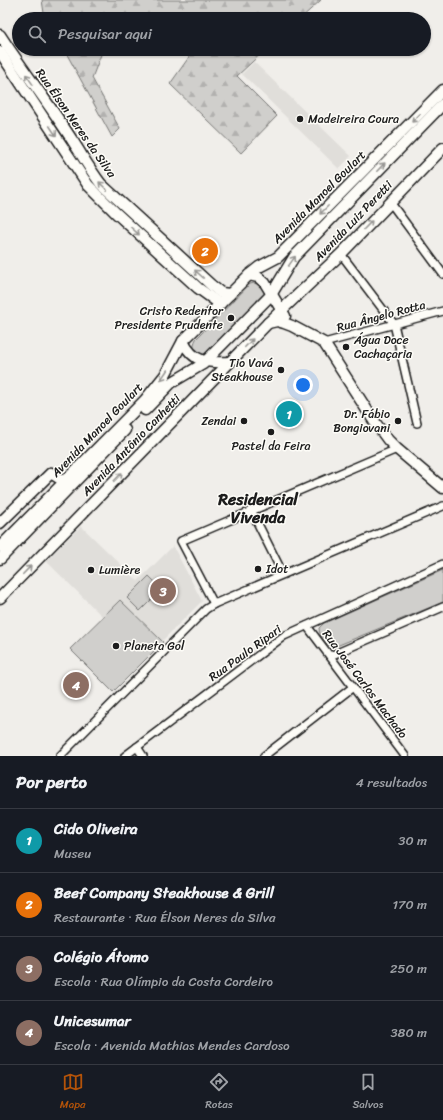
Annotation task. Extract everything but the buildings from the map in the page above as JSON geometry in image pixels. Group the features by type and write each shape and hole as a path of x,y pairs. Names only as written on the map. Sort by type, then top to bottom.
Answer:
{"street":[{"name":"Rua Élson Neres da Silva","path":"0,35 12,54"},
{"name":"Rua Élson Neres da Silva","path":"0,52 88,185 116,213 198,288 220,304"},
{"name":"Rua Élson Neres da Silva","path":"14,56 74,143 100,184 221,293 230,294"},
{"name":"Avenida Manoel Goulart","path":"0,547 145,400 164,375 183,341 249,275 259,267 278,257 443,90"},
{"name":"Avenida Manoel Goulart","path":"0,559 171,383 206,362 272,295 294,257 443,104"},
{"name":"Avenida Luiz Peretti","path":"281,311 341,254 390,202 442,153"},
{"path":"390,202 443,274"},
{"path":"161,253 168,246"},
{"path":"341,254 394,324 417,423"},
{"path":"249,275 258,277 269,288 281,311 292,326"},
{"name":"Avenida Antônio Canhetti","path":"0,598 281,311"},
{"name":"Rua Ângelo Rotta","path":"324,343 443,311"},
{"path":"268,323 277,321 292,326 324,343 374,421 397,449 443,488"},
{"path":"183,341 193,356 206,362 230,362"},
{"path":"214,604 181,541 397,449"},
{"path":"0,523 51,473 65,482"},
{"path":"60,756 206,609 214,604 283,574 443,506"},
{"path":"251,510 283,574"},
{"name":"Rua Paulo Ripari","path":"125,756 284,636 443,564"},
{"path":"330,656 443,607"},
{"name":"Rua José Carlos Machado","path":"307,626 405,756"},
{"path":"264,756 353,687"},
{"path":"137,747 143,756"}],"shaded area":[{"name":"Madeireira Coura","path":"254,62 351,156 339,169 242,74"},
{"path":"81,526 138,581 173,546 202,601 162,641 120,600 103,617 46,561"}],"green space":[{"path":"42,0 321,0 308,12 44,12"},
{"path":"68,56 100,56 92,78 120,129 112,137"},
{"path":"190,56 258,56 237,76 277,116 241,153 170,84"},
{"path":"254,283 263,287 265,296 209,353 199,355 194,348 196,339 250,284"},
{"path":"443,570 443,602 334,647 328,645 322,637 319,628 324,623"},
{"path":"149,576 162,589 140,611 127,598"},
{"name":"Planeta Gol","path":"120,600 163,642 113,692 70,649"}],"place":[{"name":"Madeireira Coura","path":"300,119"},
{"name":"Beef Company Steakhouse & Grill","path":"205,251"},
{"name":"Cristo Redentor Presidente Prudente","path":"231,318"},
{"name":"Água Doce Cachaçaria","path":"346,347"},
{"name":"Tio Vavá Steakhouse","path":"281,370"},
{"name":"Cido Oliveira","path":"289,414"},
{"name":"Zendai","path":"244,421"},
{"name":"Dr. Fábio Bongiovani","path":"398,421"},
{"name":"Pastel da Feira","path":"271,432"},
{"name":"Idot","path":"258,569"},
{"name":"Lumière","path":"91,570"},
{"name":"Colégio Átomo","path":"163,591"},
{"name":"Planeta Gol","path":"116,646"},
{"name":"Unicesumar","path":"76,685"}],"district":[{"name":"Residencial Vivenda","path":"258,508"}]}
